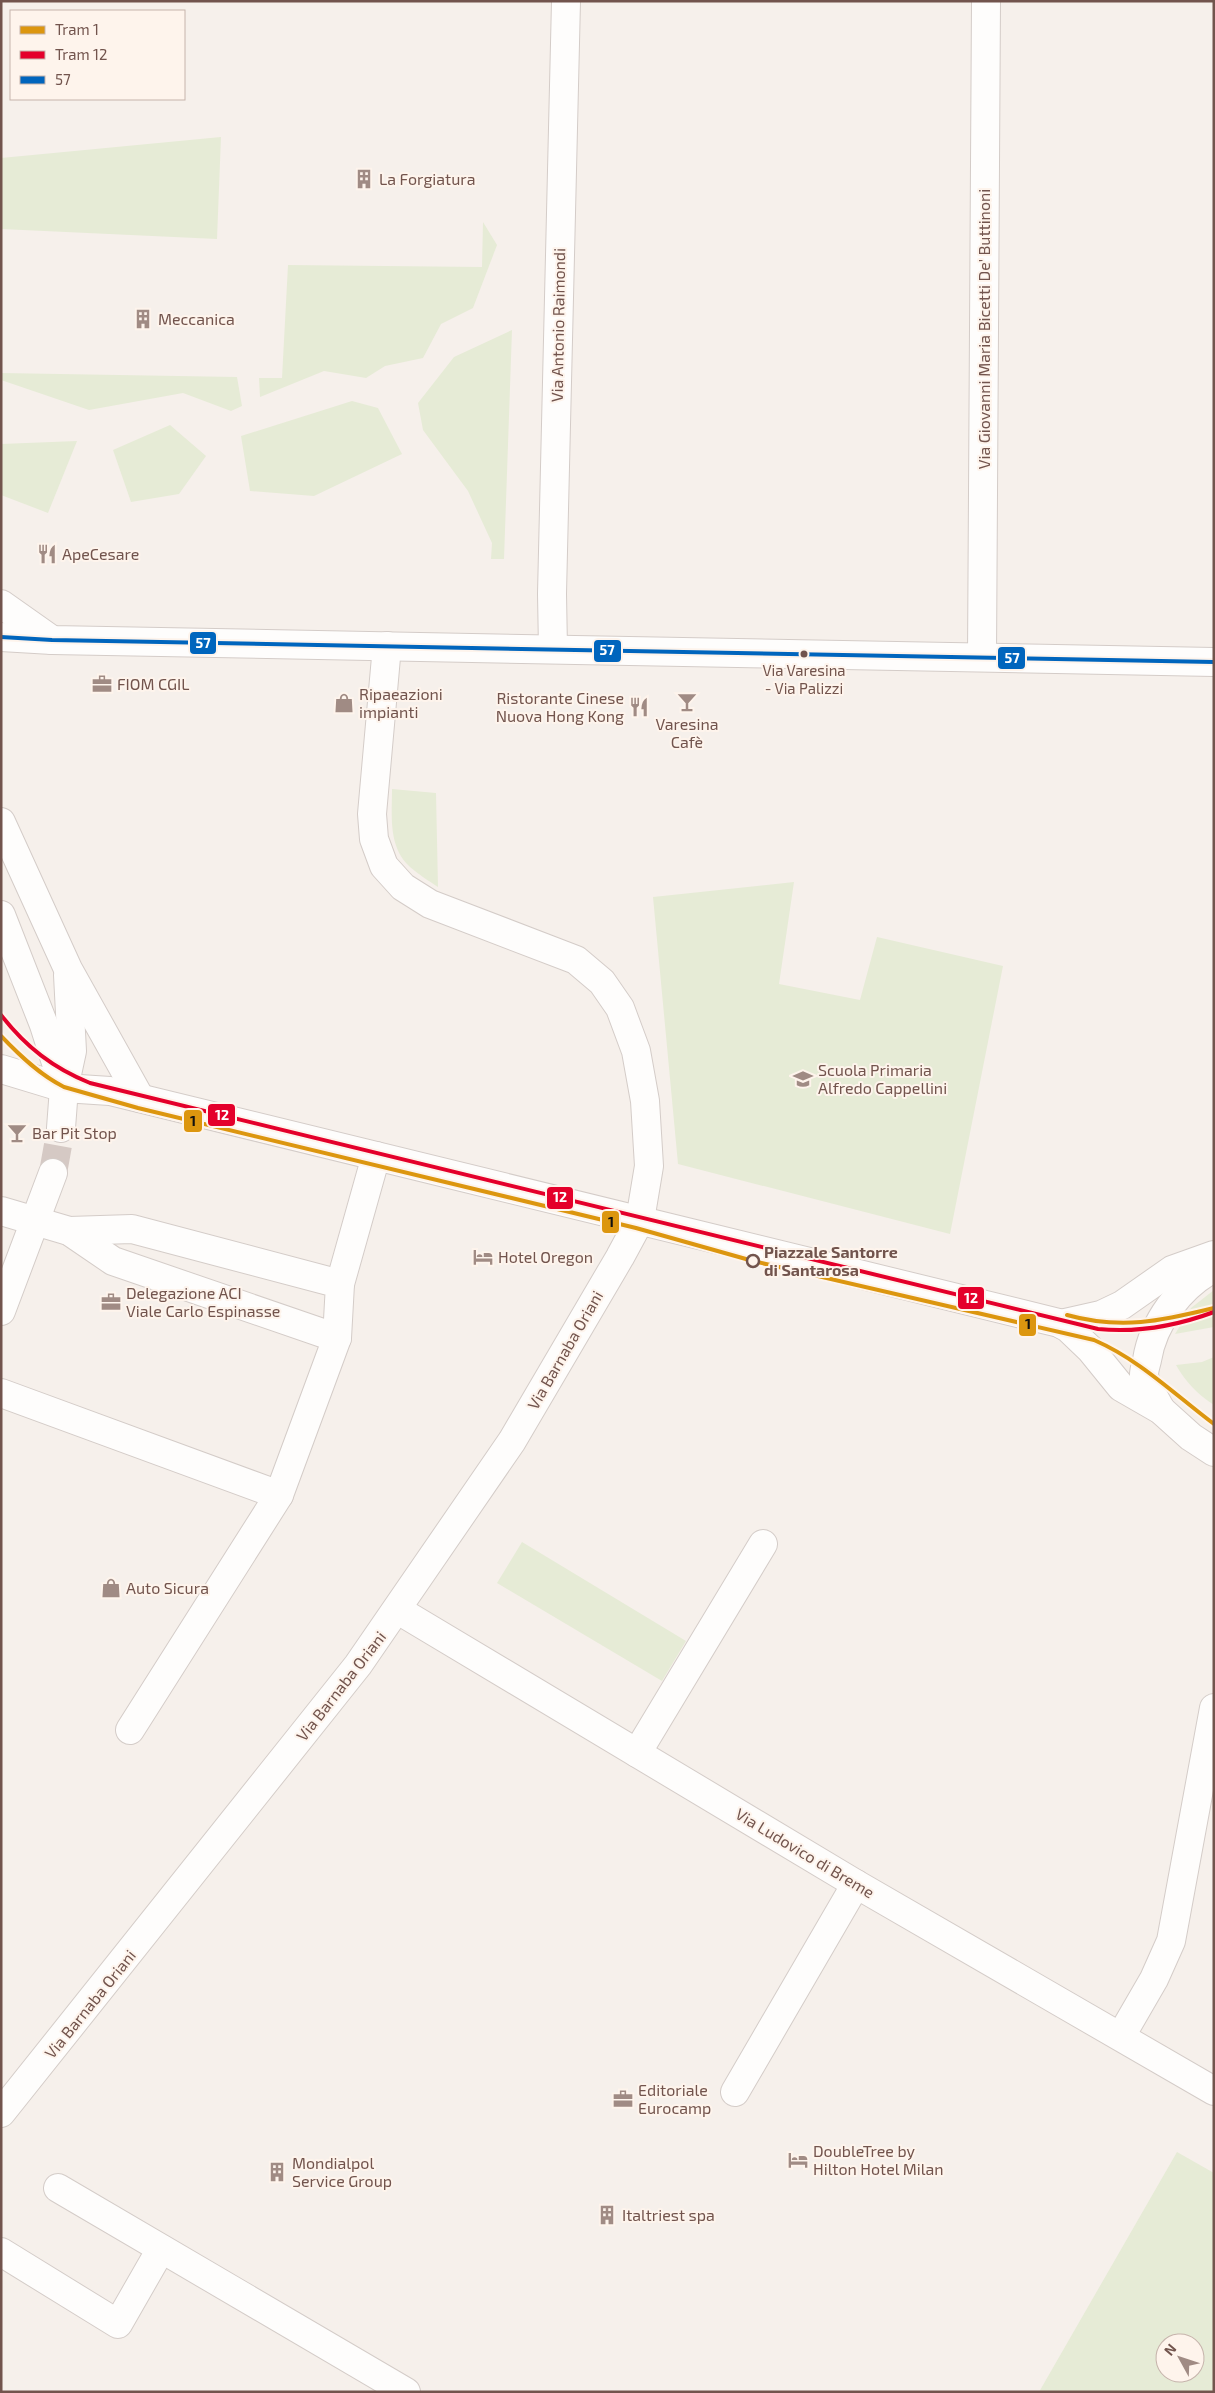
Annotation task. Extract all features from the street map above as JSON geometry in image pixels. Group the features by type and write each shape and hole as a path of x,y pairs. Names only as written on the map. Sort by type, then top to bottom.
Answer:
{"street":[{"name":"Via Antonio Raimondi","path":"553,649 552,594 566,1"},
{"name":"Via Giovanni Maria Bicetti De' Buttinoni","path":"982,657 986,1"},
{"path":"1,604 52,640"},
{"path":"1,637 52,640 1214,662"},
{"path":"387,646 372,814 374,839 384,866 403,888 430,904 576,960 602,982 620,1008 636,1051 645,1101 649,1166 638,1224"},
{"path":"1,822 68,969 140,1098"},
{"path":"1,915 44,1025 64,1088"},
{"path":"61,1128 64,1088 72,1051 68,969"},
{"path":"1,1069 64,1088 110,1091 140,1098 376,1156 638,1224 1061,1324 1101,1314 1122,1305 1172,1270 1214,1255"},
{"path":"130,1730 279,1495 337,1338 340,1284 376,1156"},
{"path":"1,1311 53,1173"},
{"path":"1,1210 68,1231 114,1261 337,1338"},
{"name":"Via Barnaba Oriani","path":"1,2113 358,1665 398,1610 512,1441 638,1224"},
{"path":"68,1231 132,1229 340,1284"},
{"path":"1161,1410 1144,1375 1149,1347 1161,1320 1178,1296 1196,1280 1214,1268"},
{"path":"1061,1324 1091,1350 1121,1387 1161,1410 1191,1437 1214,1452"},
{"path":"1,1393 279,1495"},
{"path":"638,1754 763,1544"},
{"name":"Via Ludovico di Breme","path":"398,1610 856,1884 1214,2091"},
{"path":"1121,2036 1154,1979 1171,1941 1214,1708"},
{"path":"735,2092 856,1884"},
{"path":"58,2188 406,2392"},
{"path":"1,2252 118,2324 161,2249"}],"green space":[{"path":"221,137 217,239 1,229 1,158"},
{"path":"483,222 497,245 473,308 441,324 423,358 385,366 366,378 324,371 260,397 259,378 282,378 288,265 482,267"},
{"path":"512,330 504,559 491,559 492,543 468,491 423,430 418,403 454,357"},
{"path":"1,373 237,377 242,406 231,411 183,393 89,410 1,380"},
{"path":"352,401 378,408 402,454 314,496 250,491 241,436"},
{"path":"170,425 206,456 179,494 131,502 113,450"},
{"path":"77,441 48,513 1,495 1,444"},
{"path":"392,789 436,793 438,887 410,867 398,850 393,831"},
{"path":"794,882 779,984 860,1000 877,937 1003,966 950,1234 678,1164 653,897"},
{"path":"1214,1290 1214,1327 1175,1334 1191,1308"},
{"path":"1214,1357 1214,1405 1192,1387 1176,1365 1202,1362"},
{"path":"522,1542 686,1641 662,1681 497,1583"},
{"path":"1177,2152 1214,2173 1214,2392 1039,2392"}],"tunnel":[{"path":"53,1173 61,1128"}],"tram line":[{"name":"12","path":"1,1015 30,1047 64,1071 90,1083 1098,1329 1128,1330 1171,1325 1214,1312"},
{"name":"1","path":"1,1036 15,1051 47,1077 64,1087 138,1108 636,1228 753,1261 1094,1340 1142,1367 1214,1424"},
{"name":"1","path":"1067,1315 1087,1320 1123,1323 1158,1320 1214,1308"}],"transit line":[{"name":"57","path":"1,637 52,640 1214,662"}],"place":[{"name":"La Forgiatura","path":"364,179"},
{"name":"Meccanica","path":"143,319"},
{"name":"ApeCesare","path":"47,554"},
{"name":"Via Varesina - Via Palizzi","path":"804,654"},
{"name":"FIOM CGIL","path":"102,684"},
{"name":"Varesina Cafè","path":"687,702"},
{"name":"Ripaeazioni impianti","path":"344,703"},
{"name":"Ristorante Cinese Nuova Hong Kong","path":"639,707"},
{"name":"Scuola Primaria Alfredo Cappellini","path":"803,1079"},
{"name":"Bar Pit Stop","path":"17,1133"},
{"name":"Hotel Oregon","path":"483,1257"},
{"name":"Piazzale Santorre di Santarosa","path":"753,1261"},
{"name":"Delegazione ACI Viale Carlo Espinasse","path":"111,1302"},
{"name":"Auto Sicura","path":"111,1588"},
{"name":"Editoriale Eurocamp","path":"623,2099"},
{"name":"DoubleTree by Hilton Hotel Milan","path":"798,2160"},
{"name":"Mondialpol Service Group","path":"277,2172"},
{"name":"Italtriest spa","path":"607,2215"}]}
